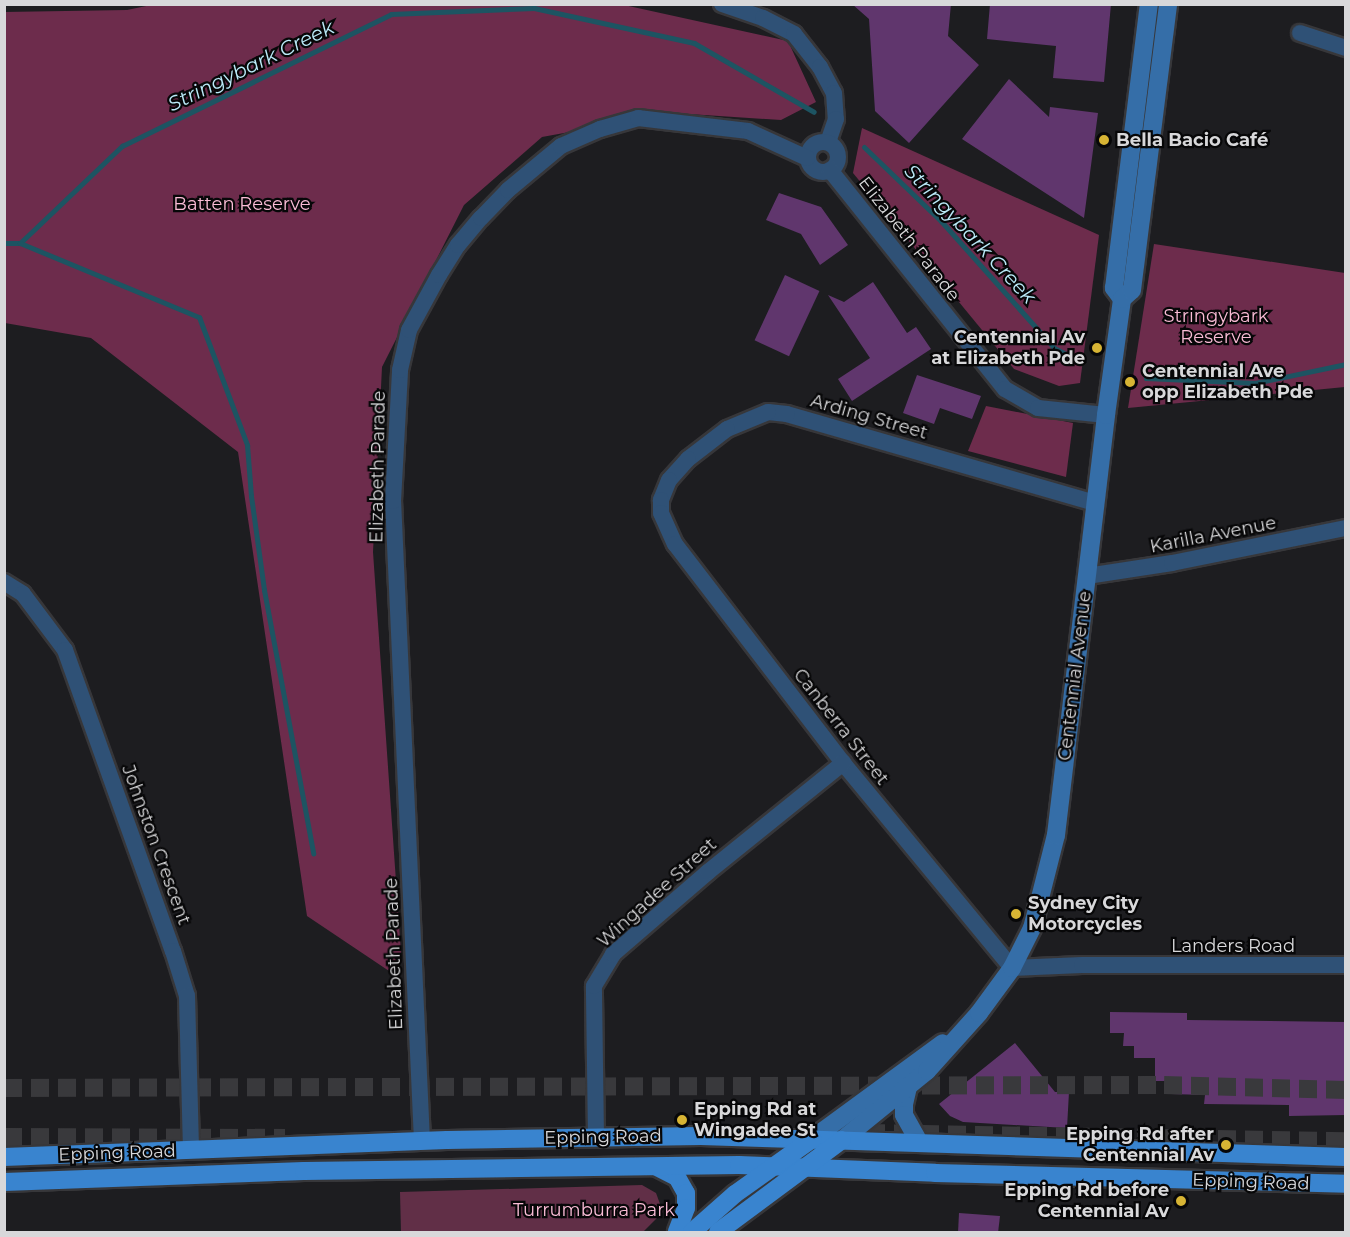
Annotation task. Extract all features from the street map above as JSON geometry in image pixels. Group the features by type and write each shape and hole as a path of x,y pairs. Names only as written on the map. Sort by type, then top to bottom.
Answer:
{"main road":[{"name":"Centennial Avenue","path":"1122,299 1114,288 1149,4"},
{"name":"Centennial Avenue","path":"718,1233 842,1140 908,1087 940,1057 995,993 1012,968 1032,928 1056,835 1106,415 1122,299 1132,290 1168,4"},
{"name":"Centennial Avenue","path":"692,1233 735,1194 770,1167 962,1030"},
{"path":"908,1087 904,1115 919,1142"},
{"name":"Epping Road","path":"4,1157 422,1141 596,1137 812,1139 1346,1157"},
{"name":"Epping Road","path":"4,1182 176,1174 653,1166 770,1167 1346,1184"},
{"path":"653,1166 672,1173 685,1190 687,1204 677,1233"}],"street":[{"path":"722,4 763,18 794,34 820,67 834,93 836,119 828,142"},
{"path":"1300,33 1346,48"},
{"name":"Elizabeth Parade","path":"422,1141 393,501 400,370 409,330 458,245 481,218 508,190 561,147 600,129 638,118 748,131 807,158"},
{"path":"828,142 835,148 838,155 836,164 831,170 816,170 807,158 808,150 813,145 828,142"},
{"name":"Elizabeth Parade","path":"831,170 1005,389 1038,408 1106,415"},
{"name":"Arding Street","path":"661,500 669,480 688,459 727,429 768,412 798,417 1095,503"},
{"name":"Canberra Street","path":"661,500 661,513 675,544 843,763 1012,968"},
{"name":"Karilla Avenue","path":"1087,576 1172,563 1346,528"},
{"name":"Johnston Crescent","path":"4,582 23,594 65,650 173,951 187,996 191,1150"},
{"name":"Wingadee Street","path":"596,1137 594,986 613,954 708,872 843,763"},
{"name":"Landers Road","path":"1012,968 1079,965 1346,965"}],"green space":[{"name":"Batten Reserve","path":"156,4 624,5 788,41 816,102 781,120 674,113 542,137 464,205 382,367 373,552 401,953 395,975 307,916 238,452 91,338 5,323 4,12 127,10"},
{"path":"862,128 1099,235 1080,383 1059,386 1014,369 853,173"},
{"name":"Stringybark Reserve","path":"1154,244 1345,273 1345,387 1128,408"},
{"path":"986,406 1073,423 1066,477 968,451"},
{"name":"Turrumburra Park","path":"642,1185 656,1193 663,1212 643,1232 401,1232 400,1192"}],"building":[{"path":"852,4 951,4 948,36 979,65 909,143 875,111 869,19"},
{"path":"990,4 1111,4 1104,82 1053,78 1056,46 987,39"},
{"path":"1009,79 1049,117 1050,107 1098,113 1084,218 962,139"},
{"path":"779,193 821,207 848,245 820,265 801,234 766,220"},
{"path":"785,275 819,291 789,356 755,340"},
{"path":"873,282 907,333 916,327 931,349 852,401 838,379 870,358 828,295 844,302"},
{"path":"917,375 981,396 972,419 940,408 934,424 903,413"},
{"path":"1110,1012 1187,1013 1187,1020 1346,1022 1346,1115 1289,1116 1289,1105 1204,1104 1205,1095 1171,1094 1171,1081 1155,1081 1155,1058 1134,1058 1134,1046 1123,1046 1124,1033 1110,1033"},
{"path":"1015,1043 1055,1092 1069,1092 1067,1128 963,1122 950,1116 939,1104"},
{"path":"959,1213 1000,1216 998,1233 958,1233"}],"waterway":[{"name":"Stringybark Creek","path":"4,243 20,243 122,146 391,14 534,8 694,43 814,112"},
{"name":"Stringybark Creek","path":"864,147 941,221 1054,348 1082,362"},
{"path":"20,243 199,317 247,445 251,496 264,590 313,853"},
{"name":"Stringybark Creek","path":"1146,378 1255,383 1346,364"}],"tunnel":[{"path":"4,1088 1164,1085 1346,1090"},
{"path":"867,1133 1346,1141"},
{"path":"4,1137 285,1138"}],"place":[{"name":"Bella Bacio Café","path":"1104,140"},
{"name":"Centennial Av at Elizabeth Pde","path":"1097,348"},
{"name":"Centennial Ave opp Elizabeth Pde","path":"1130,382"},
{"name":"Sydney City Motorcycles","path":"1016,914"},
{"name":"Epping Rd at Wingadee St","path":"682,1120"},
{"name":"Epping Rd after Centennial Av","path":"1226,1145"},
{"name":"Epping Rd before Centennial Av","path":"1181,1201"}]}
